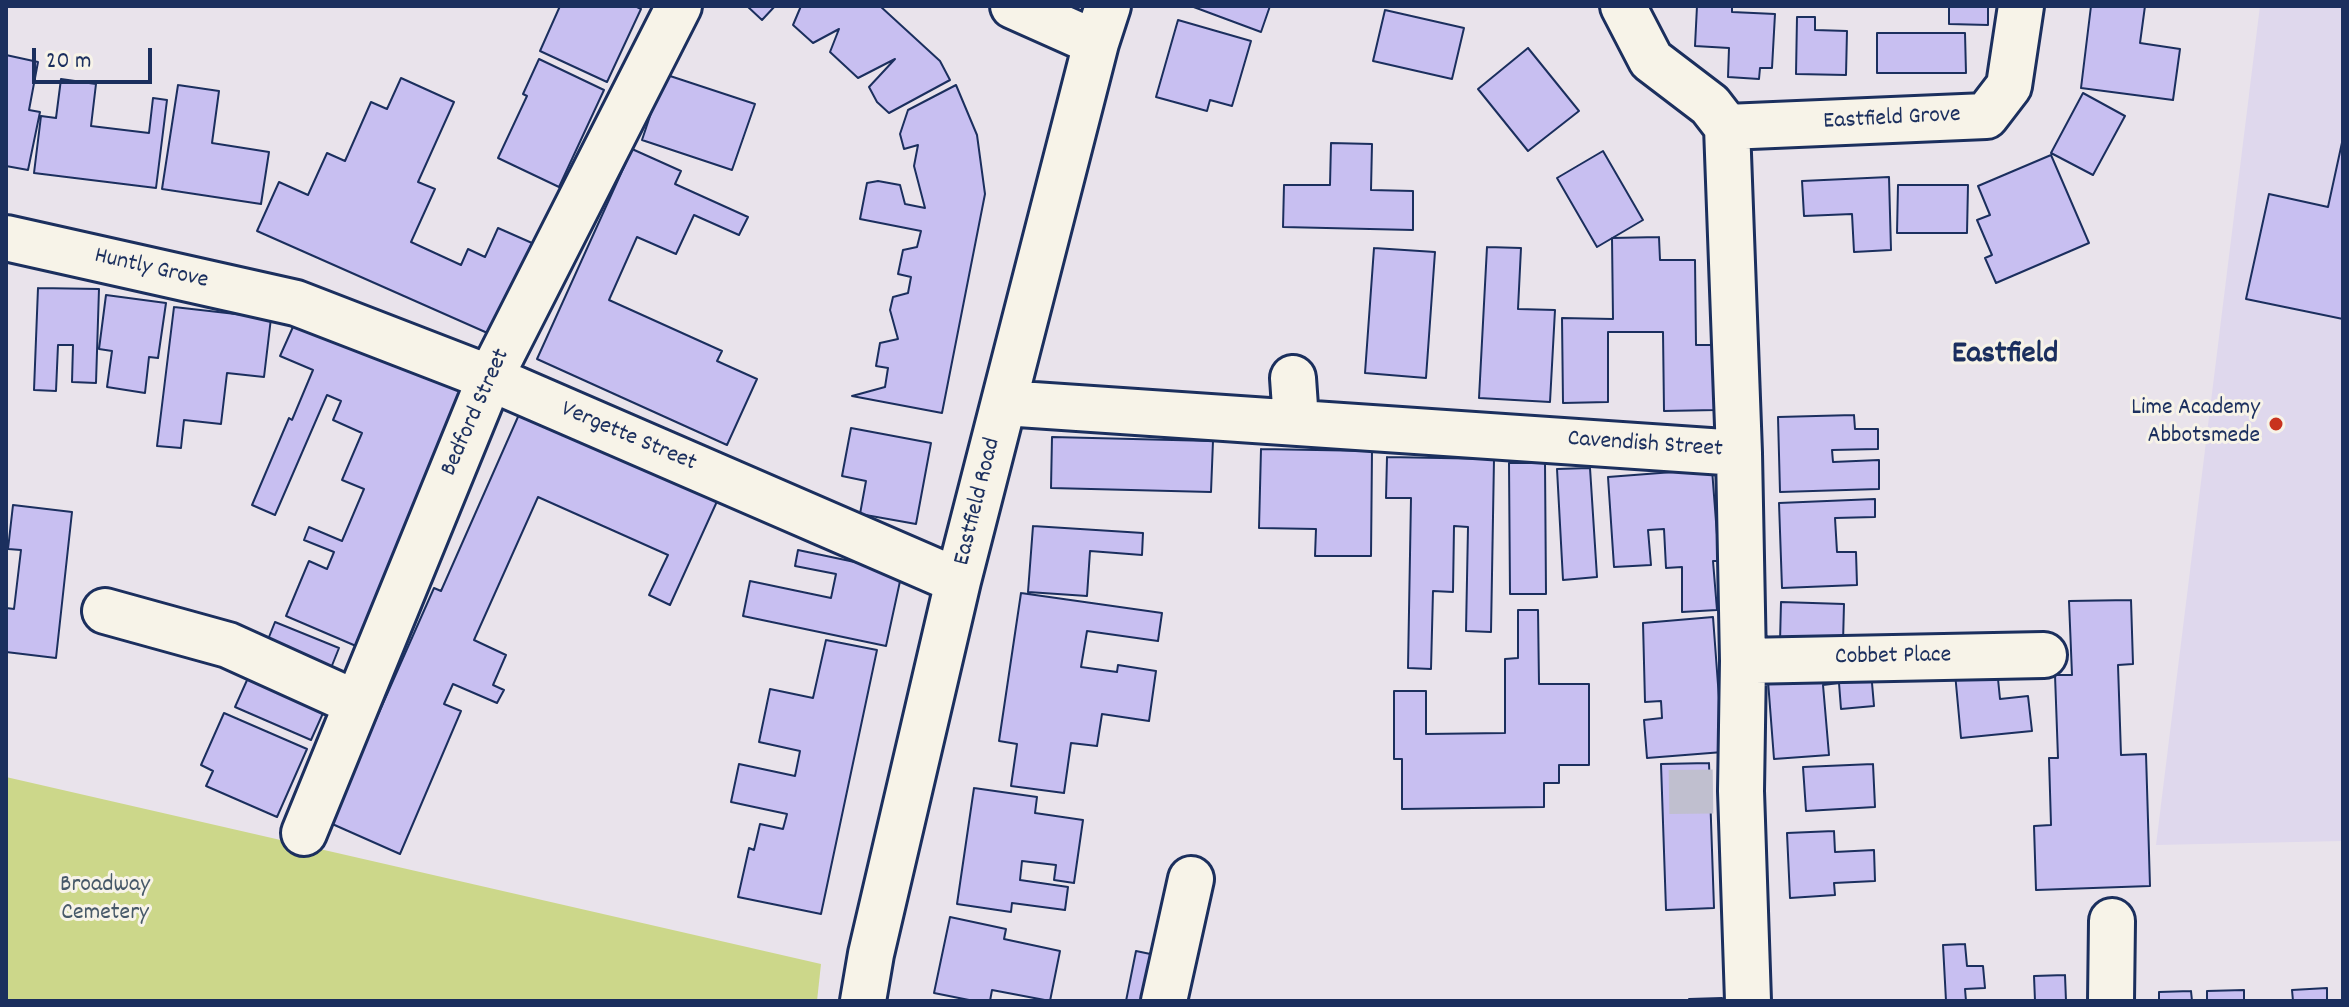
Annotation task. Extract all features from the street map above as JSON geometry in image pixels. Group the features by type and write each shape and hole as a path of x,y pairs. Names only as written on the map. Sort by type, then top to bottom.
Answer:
{"street":[{"name":"Bedford Street","path":"304,833 490,378 679,6"},
{"path":"1013,6 1102,24"},
{"path":"1623,6 1651,60 1710,105 1727,127 1739,453"},
{"name":"Eastfield Grove","path":"1727,127 1986,116 2009,86 2021,6"},
{"name":"Eastfield Road","path":"863,1001 871,954 958,581 1102,24"},
{"name":"Huntly Grove","path":"6,238 296,303"},
{"name":"Vergette Street","path":"296,303 490,378 958,581"},
{"path":"1293,378 1296,421"},
{"name":"Cavendish Street","path":"1004,403 1739,453 1743,661 1741,791 1748,1001"},
{"path":"105,611 228,645 356,703"},
{"name":"Cobbet Place","path":"1743,661 2044,655"},
{"path":"1164,1001 1191,879"},
{"path":"2111,1001 2112,921"}],"shaded area":[{"name":"Lime Academy Abbotsmede","path":"2260,6 2343,6 2343,841 2156,845"}],"green space":[{"name":"Broadway Cemetery","path":"6,777 821,964 817,1001 6,1001"}],"building":[{"path":"560,6 635,6 641,9 607,82 540,51"},
{"path":"747,6 775,6 762,20"},
{"path":"801,6 880,6 940,61 950,80 889,113 877,102 869,87 895,59 858,78 830,52 839,29 813,43 793,25"},
{"path":"1191,6 1270,6 1261,32"},
{"path":"1697,6 1732,6 1732,12 1775,14 1772,68 1760,68 1759,79 1728,77 1729,48 1695,46"},
{"path":"1949,6 1988,6 1988,25 1949,24"},
{"path":"2091,6 2145,6 2140,43 2180,49 2173,100 2081,88"},
{"path":"1385,10 1464,28 1452,79 1373,61"},
{"path":"1797,17 1815,17 1815,30 1847,31 1846,75 1796,74"},
{"path":"1178,20 1251,41 1232,106 1210,100 1207,111 1156,97"},
{"path":"1877,33 1965,33 1966,73 1877,73"},
{"path":"1528,48 1579,111 1528,151 1478,89"},
{"path":"6,55 38,62 29,110 40,112 28,170 6,166"},
{"path":"539,59 604,90 559,187 498,158 527,96 523,94"},
{"path":"664,74 755,104 732,170 642,140"},
{"path":"401,78 454,102 418,182 435,189 411,242 461,265 468,249 485,257 498,228 532,243 492,335 257,231 279,182 308,195 327,153 345,161 371,102 387,109"},
{"path":"61,79 96,84 91,126 149,133 153,98 167,100 156,188 34,173 41,116 56,118"},
{"path":"178,85 219,91 212,143 269,152 261,204 162,189"},
{"path":"956,85 977,135 985,194 942,413 852,396 885,387 888,368 876,366 880,343 898,339 890,310 893,297 908,293 911,277 898,274 903,250 917,247 921,231 860,219 867,183 878,181 900,185 905,204 925,208 914,166 918,145 904,149 900,134 908,110"},
{"path":"2083,93 2125,116 2093,175 2051,153"},
{"path":"2343,138 2343,319 2246,299 2269,194 2328,207"},
{"path":"1331,143 1372,144 1371,190 1413,191 1413,230 1283,227 1284,185 1330,185"},
{"path":"632,149 681,171 675,184 748,217 739,235 694,215 676,254 637,237 609,300 722,351 717,361 757,379 727,445 537,359"},
{"path":"1603,151 1643,220 1597,247 1557,178"},
{"path":"2051,155 2089,243 1996,283 1985,258 1992,255 1977,220 1990,215 1978,186"},
{"path":"1889,177 1891,250 1854,252 1852,214 1804,216 1802,181"},
{"path":"1898,185 1968,185 1967,233 1897,233"},
{"path":"1659,237 1660,260 1695,260 1696,345 1715,345 1716,410 1664,411 1663,332 1608,332 1608,402 1563,403 1562,318 1613,319 1612,238"},
{"path":"1487,247 1521,248 1518,309 1555,310 1550,402 1479,398"},
{"path":"1374,248 1435,252 1426,378 1365,373"},
{"path":"38,288 99,289 96,383 72,382 73,345 58,345 56,391 34,390"},
{"path":"106,295 166,303 158,358 149,357 145,393 107,387 112,351 99,349"},
{"path":"174,307 271,318 264,377 227,373 221,424 184,420 181,448 157,446"},
{"path":"301,309 469,381 356,646 286,616 309,561 327,569 334,552 304,540 309,527 342,541 364,489 342,480 362,433 333,420 341,401 327,395 275,515 252,505 313,370 280,356"},
{"path":"521,410 719,497 670,605 649,595 668,555 538,497 474,640 506,655 493,685 504,690 497,703 453,684 444,704 461,711 400,854 330,823 434,588 441,591"},
{"path":"1854,415 1855,429 1878,429 1878,449 1832,450 1833,462 1879,460 1879,489 1780,492 1778,417"},
{"path":"851,428 931,443 916,524 860,514 866,481 842,476"},
{"path":"1052,437 1213,441 1211,492 1051,488"},
{"path":"1261,449 1372,451 1371,556 1315,556 1316,529 1259,528"},
{"path":"1387,457 1494,459 1491,632 1466,631 1468,527 1454,526 1453,592 1433,591 1431,669 1408,668 1411,498 1386,498"},
{"path":"1509,463 1545,463 1546,594 1510,594"},
{"path":"1590,468 1597,577 1563,580 1557,469"},
{"path":"1712,469 1719,561 1713,561 1717,610 1682,612 1682,567 1666,568 1664,529 1648,530 1651,565 1614,567 1608,477"},
{"path":"1875,499 1875,517 1835,518 1837,552 1856,552 1857,585 1782,588 1779,503"},
{"path":"13,505 72,512 56,658 6,652 6,608 14,609 21,550 8,549"},
{"path":"1033,526 1143,533 1142,555 1090,551 1087,596 1028,592"},
{"path":"798,550 902,572 886,646 743,616 750,581 831,598 836,574 795,566"},
{"path":"1021,593 1162,613 1158,641 1087,631 1081,667 1117,672 1118,665 1156,671 1149,721 1102,714 1097,746 1071,743 1064,793 1011,786 1017,744 999,741"},
{"path":"2131,600 2133,664 2118,665 2121,755 2146,754 2150,886 2036,890 2034,826 2051,825 2049,758 2058,758 2055,675 2072,675 2069,601"},
{"path":"1781,602 1844,604 1843,643 1780,642"},
{"path":"1518,610 1538,610 1539,684 1589,684 1589,765 1559,765 1559,783 1544,783 1544,807 1402,809 1402,759 1394,759 1394,691 1426,691 1426,734 1505,733 1505,659 1518,658"},
{"path":"1713,617 1723,752 1647,758 1644,720 1662,718 1661,701 1645,702 1643,623"},
{"path":"275,622 339,648 331,668 267,642"},
{"path":"826,640 877,650 821,914 738,897 749,848 754,850 760,824 783,829 787,814 731,802 739,764 795,776 800,751 759,742 770,689 813,698"},
{"path":"1870,660 1874,706 1841,709 1839,683 1823,685 1829,755 1774,759 1767,668"},
{"path":"252,669 328,702 311,740 235,707"},
{"path":"1997,669 2000,699 2028,696 2032,731 1961,738 1955,673"},
{"path":"224,713 307,749 277,817 206,786 213,771 201,765"},
{"path":"1709,763 1714,908 1666,910 1661,764"},
{"path":"1873,764 1875,807 1806,811 1803,767"},
{"path":"974,788 1037,797 1035,813 1083,820 1074,883 1054,880 1056,865 1022,861 1020,880 1068,887 1065,910 1012,903 1011,912 957,904"},
{"path":"1834,831 1835,852 1874,850 1875,881 1834,883 1835,895 1790,898 1787,833"},
{"path":"950,917 1006,929 1004,939 1060,951 1050,1001 992,990 990,1001 934,993"},
{"path":"1965,944 1967,966 1983,966 1985,988 1965,989 1966,1001 1946,1001 1943,945"},
{"path":"1136,951 1160,956 1151,1001 1126,1001"},
{"path":"2065,975 2066,1001 2035,1001 2034,976"},
{"path":"2327,988 2327,1001 2293,1001 2292,990"},
{"path":"2244,990 2244,1001 2207,1001 2207,991"},
{"path":"2191,991 2192,1001 2159,1001 2159,992"},
{"path":"1722,998 1722,1001 1689,1001 1689,999"}],"tunnel":[{"path":"1669,792 1741,791"}],"place":[{"name":"Lime Academy Abbotsmede","path":"2276,424"}],"district":[{"name":"Eastfield","path":"2005,357"}]}
